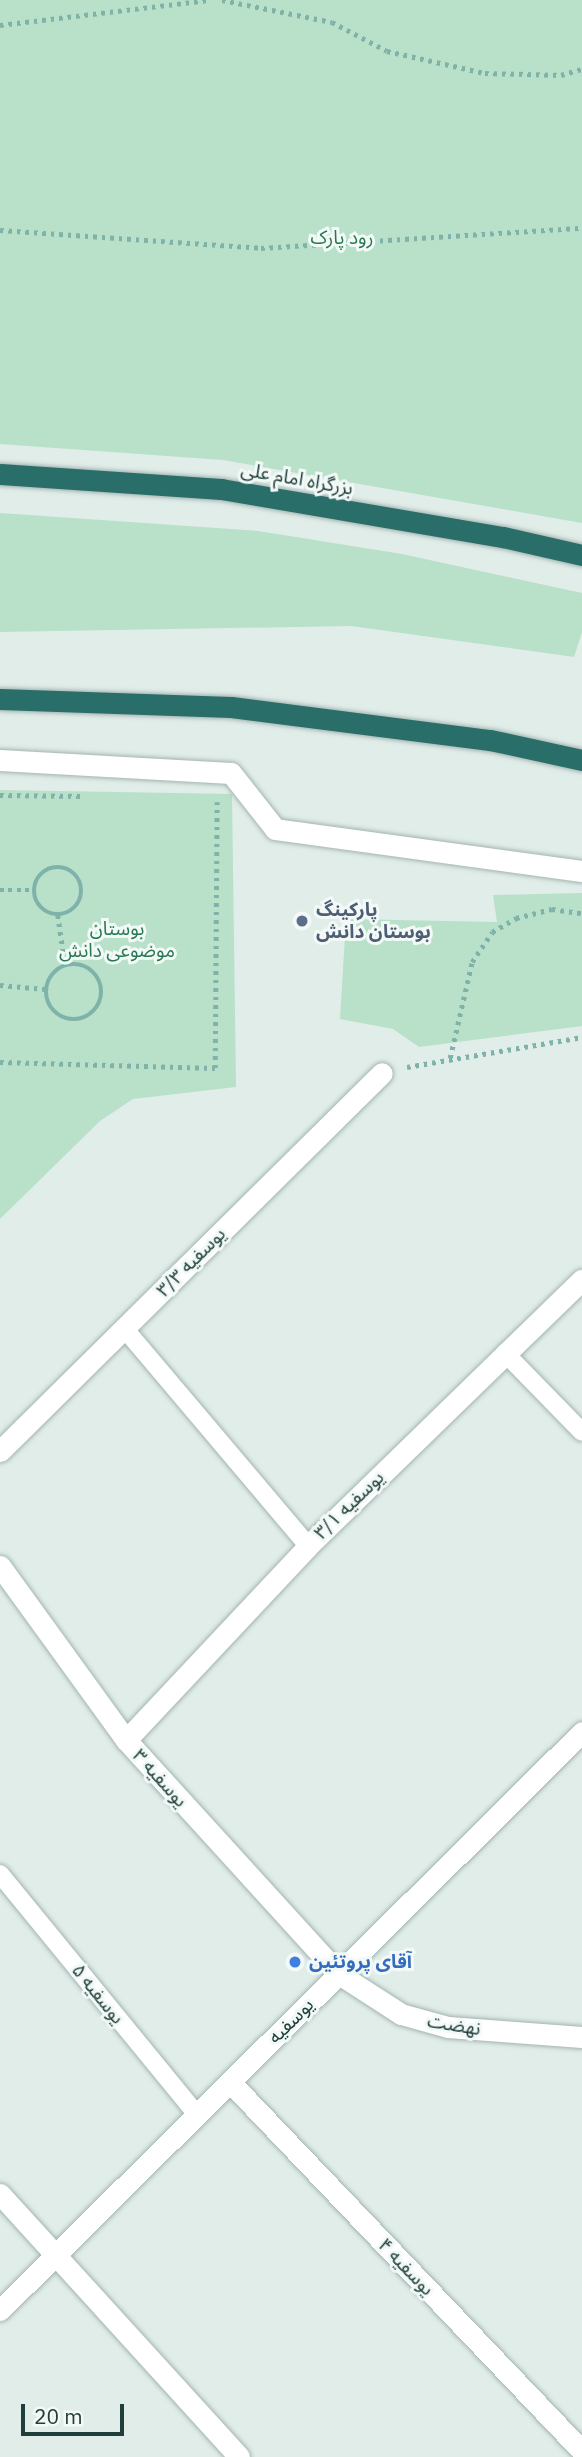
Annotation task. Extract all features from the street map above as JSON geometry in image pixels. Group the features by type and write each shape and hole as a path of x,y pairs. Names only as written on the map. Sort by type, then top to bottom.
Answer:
{"highway":[{"name":"بزرگراه امام علی","path":"0,474 221,489 503,537 582,555"},
{"path":"0,699 230,707 491,740 582,760"}],"street":[{"path":"0,760 231,773 275,829 582,871"},
{"name":"یوسفیه ۳/۳","path":"0,1451 382,1073"},
{"name":"یوسفیه ۳/۱","path":"125,1740 308,1546 582,1280"},
{"name":"یوسفیه ۳","path":"0,1566 125,1740 339,1974"},
{"name":"یوسفیه","path":"0,2310 582,1732"},
{"name":"نهضت","path":"339,1974 401,2014 448,2027 582,2038"},
{"name":"یوسفیه ۴","path":"230,2082 582,2451"},
{"path":"0,2194 53,2257 239,2457"}],"lane":[{"path":"124,1328 308,1546"},
{"path":"505,1353 582,1432"},
{"name":"یوسفیه ۵","path":"0,1874 197,2115"}],"path":[{"path":"0,25 209,0"},
{"path":"222,0 332,22 387,51 485,73 561,75 582,69"},
{"path":"0,230 261,248 582,228"},
{"path":"0,794 95,796"},
{"path":"0,1062 215,1068 217,797 203,797"},
{"path":"59,867 76,874 81,882 81,901 67,914 58,915 40,908 33,890 36,881 49,868 59,867"},
{"path":"0,890 33,890"},
{"path":"450,1058 472,961 492,932 516,918 552,909 582,912"},
{"path":"58,915 65,964"},
{"path":"76,963 96,974 102,994 92,1014 71,1020 60,1017 46,1000 45,989 55,970 65,964 76,963"},
{"path":"0,985 45,989"},
{"path":"382,1073 450,1058 582,1037"}],"green space":[{"name":"رود پارک","path":"0,0 582,0 582,523 223,460 0,444"},
{"path":"0,513 258,531 402,554 582,593 582,632 574,657 351,626 0,632"},
{"name":"بوستان موضوعی دانش","path":"0,790 232,794 236,1087 133,1099 100,1121 0,1219"},
{"path":"582,893 582,1026 419,1047 393,1029 340,1019 346,919 497,922 493,895"}],"place":[{"name":"پارکینگ بوستان دانش","path":"302,921"},
{"name":"آقای پروتئین","path":"295,1962"}]}
